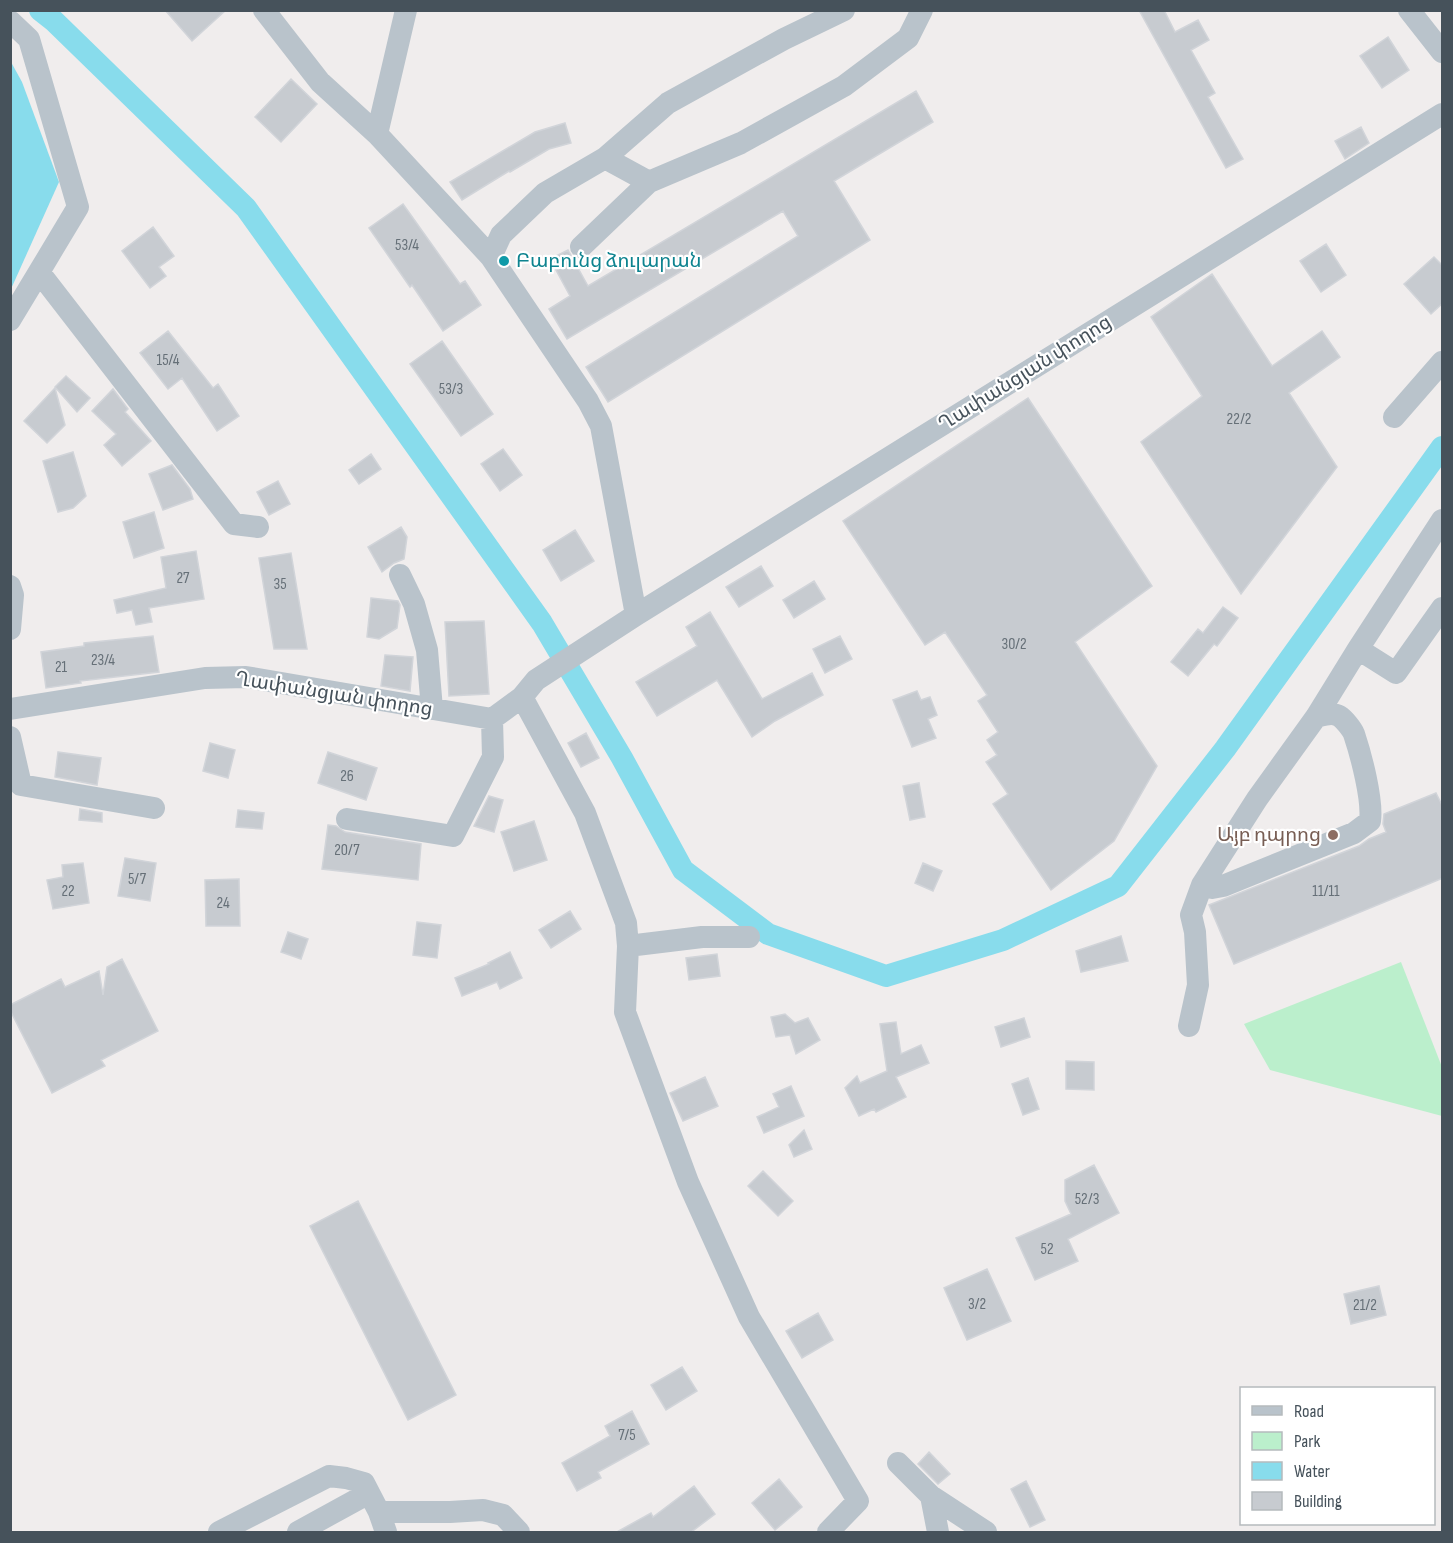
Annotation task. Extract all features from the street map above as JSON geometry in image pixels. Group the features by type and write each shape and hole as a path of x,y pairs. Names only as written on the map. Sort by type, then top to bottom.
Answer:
{"street":[{"path":"264,10 320,82 377,134 491,257 588,401 601,426 636,615"},
{"path":"377,134 406,10"},
{"path":"491,257 501,235 545,193 605,158 668,103 784,39 844,10"},
{"path":"580,247 649,183 741,143 844,86 908,38 922,10"},
{"path":"1409,10 1443,52"},
{"path":"10,21 29,39 78,207 10,320"},
{"name":"Ղափանցյան փողոց","path":"529,689 636,615 1441,119"},
{"path":"605,158 649,183"},
{"path":"39,272 234,524 258,527"},
{"path":"1394,417 1443,362"},
{"path":"1189,1026 1198,985 1195,932 1191,915 1202,885 1257,799 1316,717 1443,520"},
{"path":"400,575 414,604 427,650 432,709"},
{"path":"10,586 13,595 10,629"},
{"path":"1358,649 1396,674 1443,608"},
{"name":"Ղափանցյան փողոց","path":"10,709 205,678 246,677 492,719"},
{"path":"347,819 453,836 493,758 492,719 529,689 585,813 626,923 628,946 625,1012 688,1182 749,1317 858,1500 828,1533"},
{"path":"1202,885 1212,888 1223,886 1354,833 1370,821 1371,812 1366,781 1353,731 1340,717 1329,714 1316,717"},
{"path":"10,737 21,785 154,808"},
{"path":"628,946 702,937 749,937"},
{"path":"898,1463 931,1496 986,1533"},
{"path":"219,1533 329,1476 346,1478 364,1484 378,1512"},
{"path":"931,1496 938,1533"},
{"path":"298,1533 378,1512 483,1510 503,1515 519,1533"}],"green space":[{"path":"1401,962 1442,1067 1442,1116 1270,1070 1244,1024"}],"water":[{"path":"11,62 22,82 59,182 11,289"}],"building":[{"path":"165,10 226,10 192,41"},
{"path":"1139,10 1164,10 1175,32 1198,20 1209,40 1191,50 1215,93 1208,97 1243,159 1226,168"},
{"path":"1388,37 1409,70 1382,88 1360,56"},
{"path":"291,79 317,104 281,142 255,117"},
{"path":"916,91 933,122 834,181 870,240 608,402 586,367 798,236 783,211 567,339 549,309 570,296 550,259 568,250 588,286"},
{"path":"565,123 571,143 549,149 462,200 450,182 535,132"},
{"path":"1361,127 1369,143 1345,159 1335,141"},
{"path":"403,204 460,284 465,281 481,305 443,331 369,228"},
{"path":"153,227 174,256 159,267 166,276 150,288 122,251"},
{"path":"1326,244 1346,275 1321,292 1300,261"},
{"path":"1434,257 1443,266 1443,303 1431,314 1404,284"},
{"path":"1212,274 1272,366 1322,331 1340,357 1289,393 1337,467 1241,594 1141,442 1202,396 1151,317"},
{"path":"168,331 213,388 218,384 239,416 217,431 182,378 168,389 140,353"},
{"path":"442,341 493,414 461,436 410,364"},
{"path":"66,376 90,398 77,412 55,387"},
{"path":"55,388 65,425 47,443 24,421"},
{"path":"113,389 128,409 125,412 151,441 122,466 104,445 116,434 92,411"},
{"path":"1028,398 1152,586 1075,642 1157,766 1114,841 1051,890 993,804 1008,794 986,762 997,755 987,740 998,732 978,701 987,695 945,632 925,645 843,521"},
{"path":"503,449 522,475 500,491 481,464"},
{"path":"73,452 86,496 73,508 58,512 43,461"},
{"path":"371,454 381,469 359,484 349,470"},
{"path":"172,465 190,489 193,499 163,510 149,474"},
{"path":"278,481 290,504 269,515 257,492"},
{"path":"154,512 164,548 134,558 123,522"},
{"path":"401,527 407,537 404,559 382,572 368,547"},
{"path":"575,530 594,561 561,581 543,550"},
{"path":"196,551 204,599 149,608 152,622 136,625 132,610 117,613 114,600 166,588 161,557"},
{"path":"291,553 307,649 274,649 259,558"},
{"path":"761,566 773,586 739,607 726,587"},
{"path":"814,581 825,599 794,618 783,600"},
{"path":"371,598 398,601 400,605 397,628 379,639 367,637"},
{"path":"1223,607 1238,618 1217,646 1214,644 1188,676 1171,662 1198,629 1203,633"},
{"path":"710,612 762,699 812,673 823,695 775,721 752,737 717,680 657,716 636,682 697,646 686,627"},
{"path":"484,621 489,694 449,696 445,622"},
{"path":"153,636 159,672 80,681 81,683 46,688 41,652 84,646 84,643"},
{"path":"840,636 852,659 825,673 813,649"},
{"path":"385,655 413,657 410,691 381,686"},
{"path":"917,691 921,700 930,697 937,715 928,719 936,738 912,747 893,700"},
{"path":"586,733 599,758 581,767 568,743"},
{"path":"210,743 235,750 228,778 203,771"},
{"path":"58,752 101,758 97,785 55,777"},
{"path":"328,752 377,768 366,800 318,783"},
{"path":"919,783 925,817 910,820 903,786"},
{"name":"Այբ դպրոց","path":"1436,793 1443,807 1443,878 1234,964 1209,905 1359,846 1386,832 1383,824 1384,814"},
{"path":"489,796 503,800 494,832 474,826"},
{"path":"80,809 102,813 102,822 79,820"},
{"path":"238,810 264,813 262,829 236,827"},
{"path":"534,821 547,860 514,871 501,832"},
{"path":"328,825 336,826 345,832 421,844 418,880 322,869"},
{"path":"125,858 156,863 150,901 118,896"},
{"path":"83,863 89,903 53,909 47,880 63,877 62,865"},
{"path":"923,863 942,871 933,891 915,883"},
{"path":"239,879 240,926 206,926 205,880"},
{"path":"570,911 581,929 551,948 539,930"},
{"path":"417,922 441,925 437,958 413,955"},
{"path":"288,932 308,939 301,959 281,952"},
{"path":"1121,936 1128,961 1081,972 1076,951"},
{"path":"510,952 522,978 500,989 497,982 462,996 455,978 489,964"},
{"path":"717,954 720,976 689,980 686,958"},
{"path":"122,959 158,1031 101,1060 105,1066 52,1093 10,1010 10,1005 61,979 65,987 99,971 103,995 107,967"},
{"path":"785,1014 795,1023 808,1018 820,1040 796,1054 790,1035 776,1037 771,1017"},
{"path":"1024,1018 1030,1037 1001,1047 995,1027"},
{"path":"896,1022 901,1054 921,1045 929,1063 896,1077 906,1097 876,1112 874,1109 859,1116 845,1088 857,1076 860,1083 887,1071 880,1024"},
{"path":"1066,1061 1094,1062 1094,1090 1066,1089"},
{"path":"705,1077 718,1106 683,1121 670,1093"},
{"path":"1028,1078 1039,1109 1023,1115 1012,1084"},
{"path":"791,1086 804,1116 764,1133 757,1117 779,1107 773,1094"},
{"path":"804,1130 812,1149 794,1157 789,1145"},
{"path":"1094,1165 1119,1213 1068,1239 1078,1261 1035,1280 1016,1238 1071,1214 1065,1201 1065,1180"},
{"path":"763,1171 793,1201 778,1216 748,1186"},
{"path":"358,1201 456,1395 408,1420 310,1226"},
{"path":"987,1269 1011,1321 967,1340 944,1288"},
{"path":"1379,1286 1386,1315 1351,1324 1344,1294"},
{"path":"818,1313 833,1340 802,1358 786,1331"},
{"path":"682,1367 697,1391 666,1410 651,1385"},
{"path":"632,1411 649,1444 598,1472 601,1478 577,1491 562,1463 610,1436 605,1426"},
{"path":"929,1452 950,1474 938,1484 918,1464"},
{"path":"779,1479 802,1507 775,1530 752,1503"},
{"path":"1026,1481 1045,1520 1030,1527 1011,1489"},
{"path":"694,1486 715,1514 690,1533 615,1533 651,1513 653,1517"}],"waterway":[{"path":"40,10 246,208 542,623 622,758 683,870 768,934 886,976 1003,940 1118,886 1225,749 1442,447"}],"place":[{"name":"Բաբունց ձուլարան","path":"504,261"},
{"name":"Այբ դպրոց","path":"1333,835"}]}
